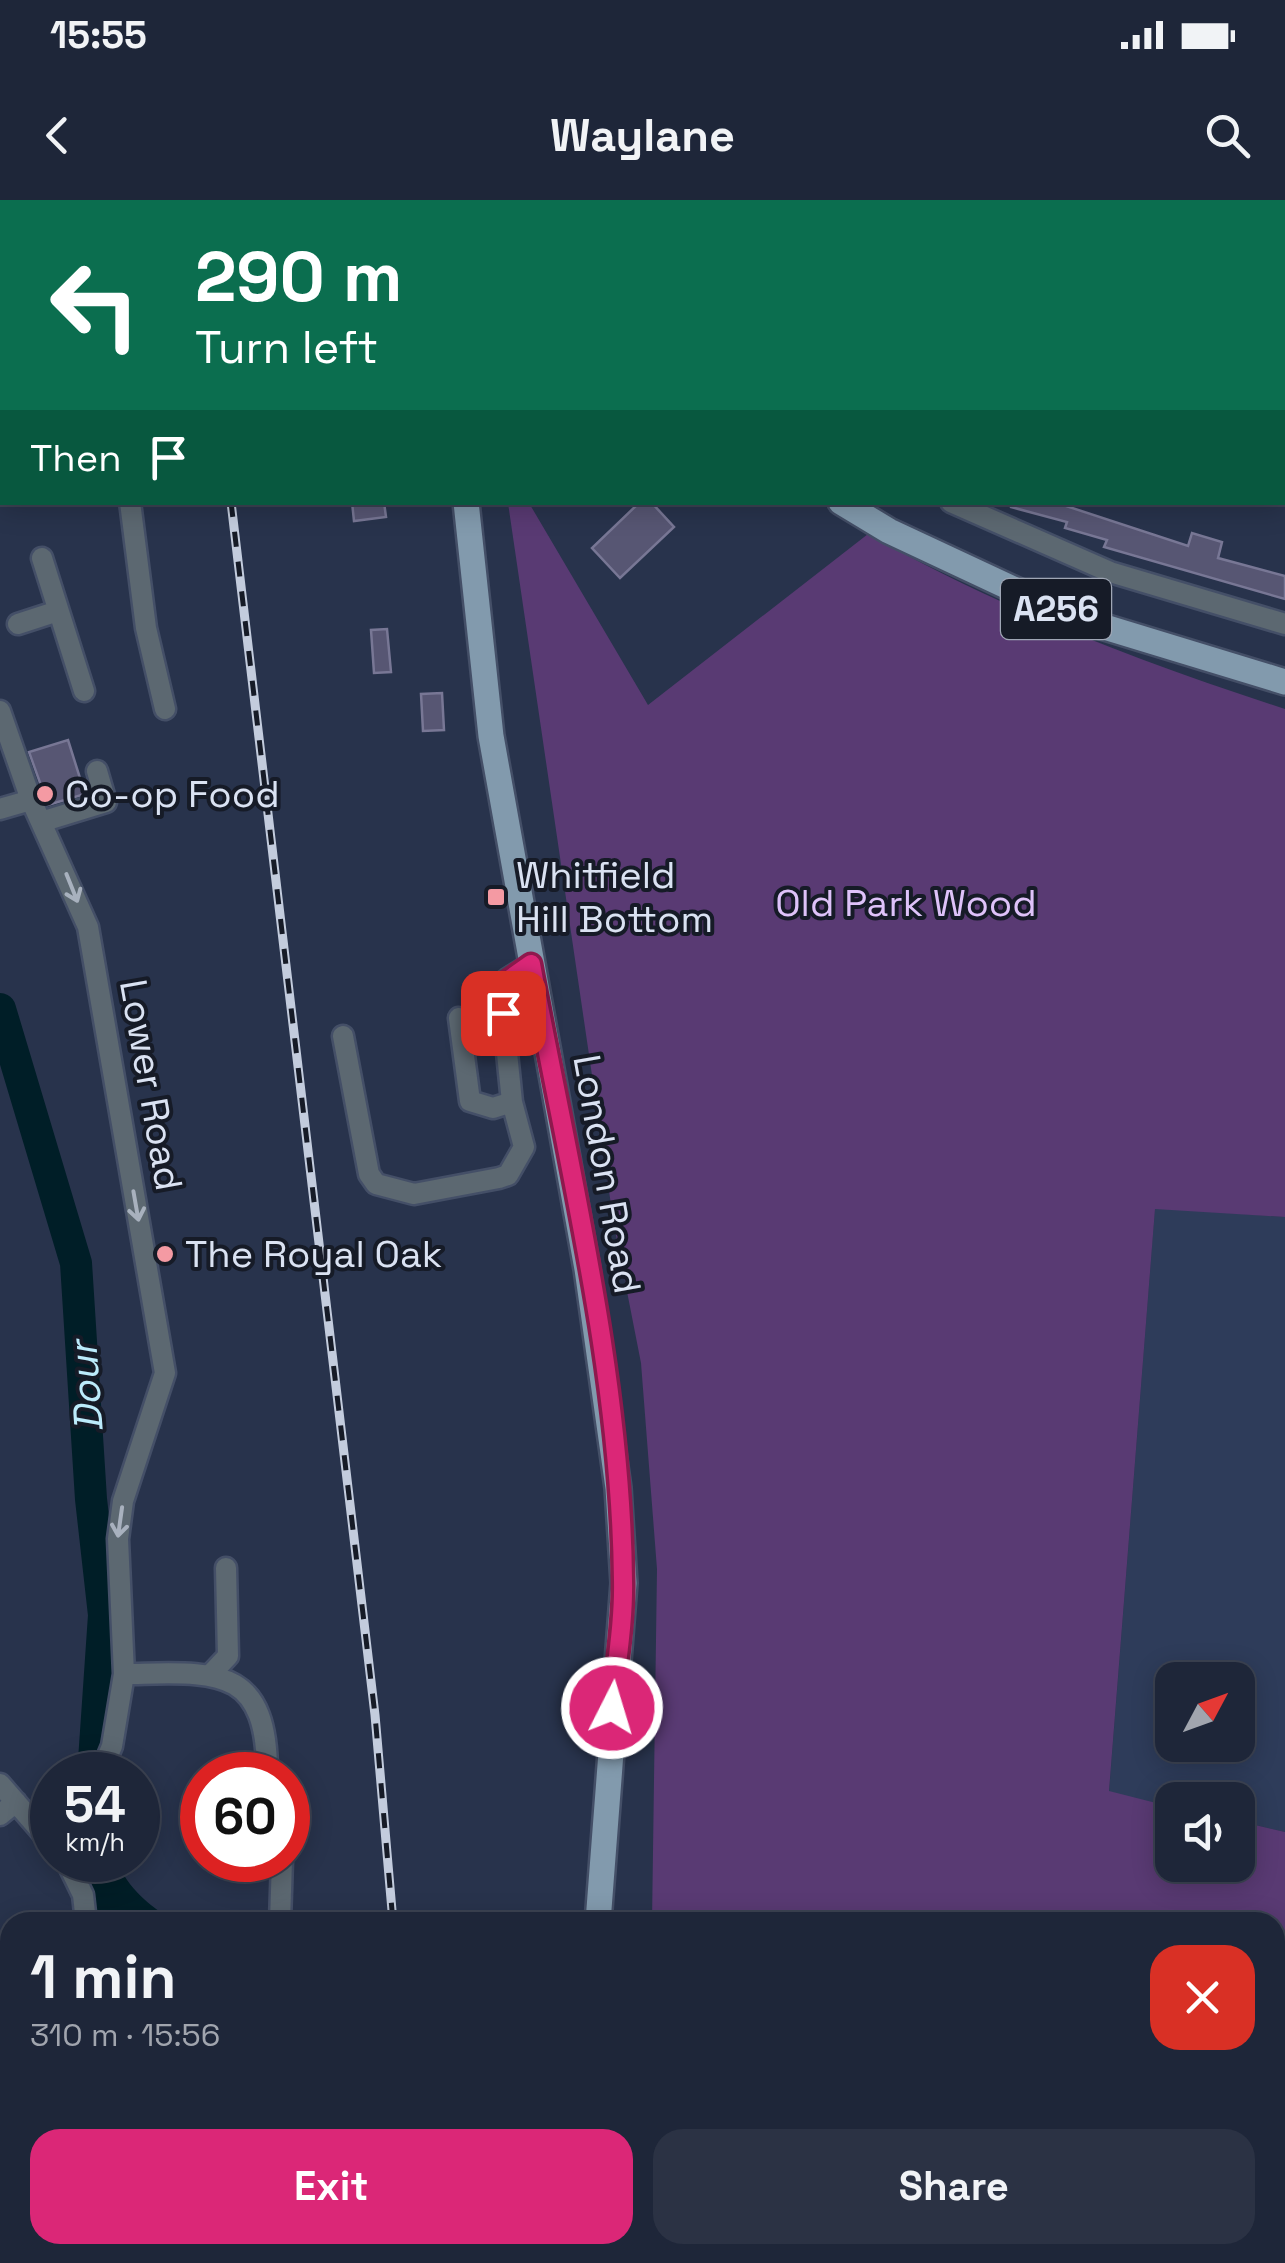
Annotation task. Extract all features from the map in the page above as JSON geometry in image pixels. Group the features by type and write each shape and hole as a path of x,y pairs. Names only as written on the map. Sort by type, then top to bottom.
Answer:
{"main road":[{"name":"London Road","path":"466,505 491,736 587,1269 618,1488 624,1583 599,1912"},
{"name":"A256","path":"846,505 889,530 1075,618 1285,682"}],"street":[{"path":"130,505 146,628 164,709"},
{"path":"958,505 1110,572 1285,624"},
{"path":"42,558 84,691"},
{"path":"18,624 58,610"},
{"name":"Lower Road","path":"0,711 31,800 88,927 165,1374 123,1500 118,1539 124,1674 110,1752"},
{"path":"41,822 106,802 97,771"},
{"path":"0,809 31,800"},
{"path":"343,1036 369,1174 388,1190 414,1194 508,1174 524,1148 512,1102 501,994 508,979 531,964"},
{"path":"460,1018 470,1101 494,1108 512,1102"},
{"path":"212,1673 228,1656 226,1568"},
{"path":"124,1674 212,1673 242,1688 259,1710 264,1752"},
{"path":"0,1784 8,1809 30,1826"},
{"path":"76,1882 84,1912"},
{"path":"280,1912 281,1882"}],"shaded area":[{"path":"1155,1208 1285,1217 1285,1832 1255,1825 1255,1782 1155,1782 1155,1803 1109,1792"},
{"path":"86,1882 129,1882 160,1912 92,1912"}],"green space":[{"name":"Old Park Wood","path":"508,505 530,505 648,705 868,534 969,586 1072,632 1285,709 1285,1217 1155,1209 1109,1791 1155,1803 1155,1882 1255,1882 1255,1825 1285,1832 1285,1912 652,1912 657,1569 641,1363 614,1225"}],"building":[{"path":"352,505 384,505 386,517 354,521"},
{"path":"637,505 654,505 674,527 620,578 592,548"},
{"path":"1063,505 1188,546 1192,533 1222,542 1218,558 1285,576 1285,599 1104,547 1107,540 1065,528 1067,522 1011,507"},
{"path":"387,629 391,672 374,673 371,630"},
{"path":"442,693 444,730 423,731 421,694"},
{"path":"68,740 85,794 48,805 29,752"}],"waterway":[{"name":"Dour","path":"0,1009 76,1263 91,1499 104,1615 95,1752"}],"railway":[{"path":"231,505 375,1715 392,1912"}],"place":[{"name":"Co-op Food","path":"45,794"},
{"name":"Whitfield Hill Bottom","path":"496,897"},
{"name":"The Royal Oak","path":"165,1254"}],"route":[{"path":"503,1013 503,984 531,964 587,1269 618,1488 624,1583 612,1708"}]}
